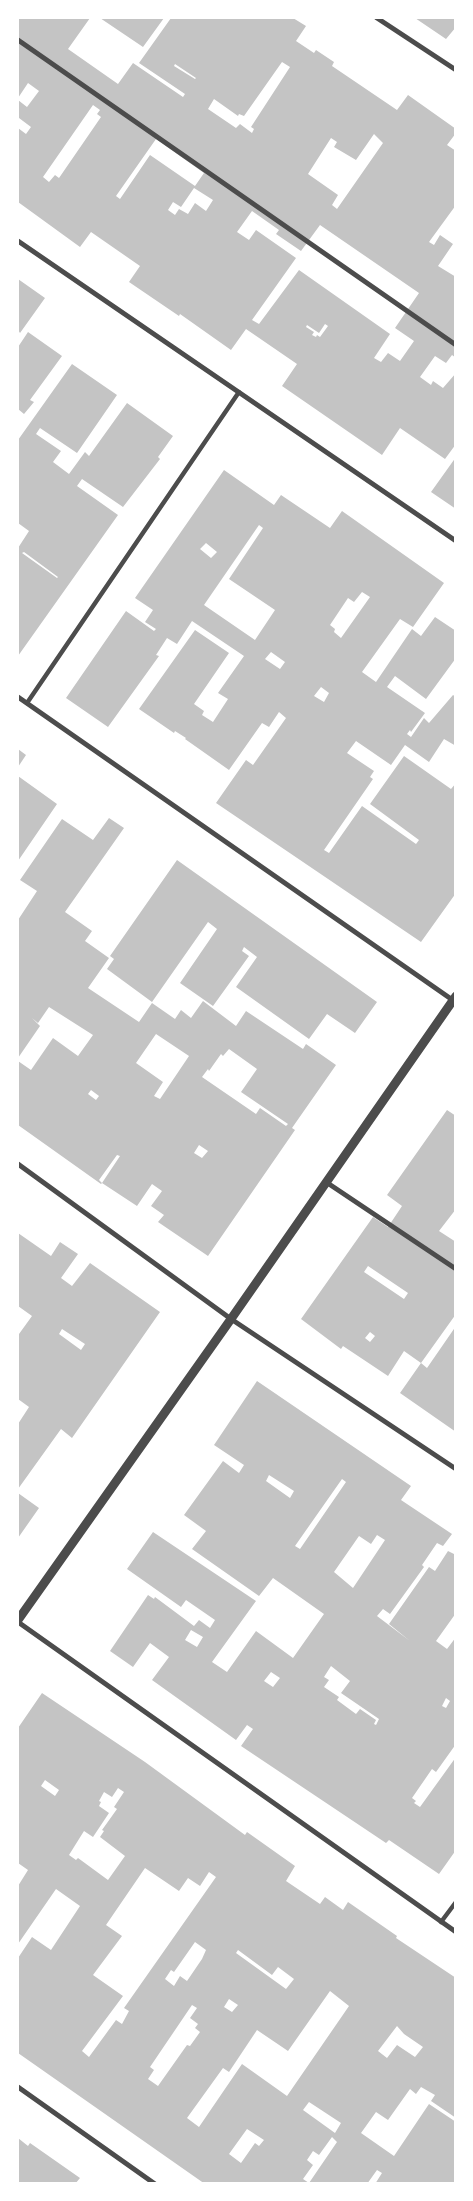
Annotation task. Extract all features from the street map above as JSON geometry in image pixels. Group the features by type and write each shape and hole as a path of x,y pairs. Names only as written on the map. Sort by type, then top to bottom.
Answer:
{"street":[{"path":"378,18 456,70"},
{"path":"18,40 456,345"},
{"path":"18,241 456,541"},
{"path":"27,703 239,392"},
{"path":"18,697 455,1000 18,1621 456,1932"},
{"path":"18,1164 231,1319 456,1469"},
{"path":"326,1182 456,1269"},
{"path":"441,1922 456,1902"},
{"path":"18,2087 155,2184"}],"building":[{"path":"18,18 90,18 68,49 118,84 133,63 183,97 185,94 139,63 171,18 293,18 306,26 296,41 314,53 316,50 334,62 332,66 397,110 408,95 456,129 456,133 447,145 456,151 456,205 429,242 434,245 440,235 453,244 438,266 456,277 456,358 452,355 446,363 435,356 420,377 431,385 433,381 443,388 456,373 456,444 445,459 400,428 382,455 282,386 297,364 246,329 231,350 180,314 179,316 129,282 140,266 91,232 80,247 18,202 18,128 26,134 31,127 19,118 18,121 18,100 27,107 39,91 28,83 18,98","holes":["282,62 290,67 251,127 254,129 252,133 240,124 236,128 208,109 214,99 238,116 239,114 244,116","175,64 196,78 174,66","93,105 100,110 97,114 101,117 59,178 55,175 49,182 43,177","374,134 383,143 337,209 332,205 338,195 308,174 331,138 337,142 334,147 356,160","156,139 204,173 195,186 150,155 120,199 116,196","194,188 213,200 206,211 195,203 188,214 179,209 175,215 168,210 173,202 181,207","252,211 279,230 276,234 301,251 320,225 419,293 395,328 414,341 400,361 388,353 381,362 374,358 390,334 299,270 259,324 252,320 296,258 256,230 249,240 237,232","325,324 328,326 320,337 317,335 316,337 312,335 314,332 306,327 307,325 319,333"]},
{"path":"100,18 164,18 143,47"},
{"path":"415,18 456,18 456,27 446,39"},
{"path":"18,279 45,298 20,333 18,330"},
{"path":"28,332 62,356 30,400 34,402 24,414 18,409 18,347"},
{"path":"72,364 117,395 77,453 40,428 36,434 61,451 53,462 69,474 85,452 89,456 127,403 173,436 158,457 160,459 123,507 82,479 77,486 118,515 18,656 18,548 29,531 18,523 18,440","holes":["24,552 57,578 22,553"]},
{"path":"456,457 456,509 431,492"},
{"path":"224,470 274,505 281,495 330,528 342,511 444,583 413,627 400,619 362,672 376,682 412,629 421,636 435,617 456,631 456,658 426,699 395,676 387,687 425,713 411,732 410,730 407,734 411,737 424,718 429,723 453,695 456,697 456,746 444,739 429,762 405,745 391,765 356,741 347,753 374,771 370,777 373,779 324,850 329,853 362,806 416,844 419,840 370,804 404,756 451,789 456,783 456,893 421,942 216,803 246,760 253,765 286,718 279,712 269,727 262,723 229,770 186,738 175,731 174,733 139,709 195,630 229,653 194,704 204,711 202,715 213,722 228,699 218,693 244,656 192,621 177,644 167,638 156,655 159,656 108,727 66,698 126,611 154,631 156,629 145,622 153,610 135,598","holes":["259,525 263,528 229,579 275,610 255,640 204,605","206,543 217,552 211,558 200,549","362,592 370,597 341,638 330,625 348,598 354,602","271,652 285,662 280,669 265,659","321,687 329,693 324,702 314,696"]},
{"path":"18,749 26,755 18,767"},
{"path":"18,776 57,804 18,861"},
{"path":"109,818 124,828 65,912 92,931 85,941 109,958 88,988 139,1022 152,1003 175,1019 181,1010 191,1018 203,1001 236,1026 246,1011 303,1049 306,1044 336,1065 292,1128 295,1130 208,1256 158,1222 164,1215 151,1206 162,1191 152,1184 137,1206 101,1184 18,1125 18,1061 31,1070 53,1038 78,1056 93,1035 49,1007 38,1023 32,1018 40,1026 18,1058 18,920 37,891 20,880 62,819 93,840","holes":["156,1034 189,1056 160,1099 154,1096 163,1082 136,1063","229,1049 257,1069 241,1092 288,1124 286,1126 260,1108 256,1114 202,1077 208,1069 209,1071 221,1054 223,1056","91,1090 99,1096 96,1100 88,1094","199,1145 208,1151 202,1158 194,1153","117,1155 120,1156 102,1183 99,1180"]},
{"path":"177,860 377,1002 355,1033 327,1014 309,1039 236,987 257,957 244,947 242,951 249,956 213,1006 180,983 217,929 208,922 152,1002 107,969 114,959 110,956"},
{"path":"447,1110 456,1116 456,1209 439,1231 456,1242 456,1314 421,1363 404,1351 388,1376 343,1346 341,1349 301,1319 373,1217 388,1227 402,1206 387,1195","holes":["368,1266 408,1293 404,1299 364,1272","370,1332 375,1336 370,1342 365,1338"]},
{"path":"18,1233 51,1256 60,1242 78,1254 61,1278 72,1286 90,1263 160,1312 72,1438 61,1429 18,1489 18,1424 29,1407 18,1399 18,1333 32,1316 18,1306","holes":["62,1329 85,1344 81,1350 59,1334"]},
{"path":"456,1326 456,1432 400,1393 421,1363 427,1368"},
{"path":"257,1381 411,1486 401,1500 452,1534 443,1546 437,1543 422,1565 424,1567 390,1614 383,1609 377,1616 410,1641 389,1624 429,1567 435,1571 448,1551 456,1555 456,1613 436,1641 447,1649 456,1637 456,1744 436,1772 432,1769 412,1798 416,1801 414,1803 420,1807 456,1757 456,1850 439,1874 389,1840 386,1843 241,1746 253,1729 247,1725 236,1740 152,1680 169,1657 150,1643 133,1667 110,1651 148,1595 154,1599 155,1597 194,1626 199,1620 210,1628 215,1620 186,1600 181,1607 127,1569 153,1532 256,1601 212,1662 227,1672 256,1631 293,1658 324,1614 273,1578 259,1596 192,1549 206,1531 184,1515 223,1461 239,1473 244,1465 214,1445","holes":["269,1475 294,1491 290,1498 266,1481","342,1479 346,1482 300,1549 295,1546","377,1535 385,1540 353,1588 334,1572 359,1536 371,1544","191,1630 203,1637 197,1647 185,1640","331,1666 350,1681 341,1693 379,1719 376,1725 374,1724 376,1720 360,1709 356,1714 337,1700 339,1697 324,1687 329,1680 324,1677","271,1672 280,1678 273,1687 264,1681","446,1698 450,1701 446,1708 442,1706"]},
{"path":"18,1493 39,1508 18,1538"},
{"path":"42,1693 145,1762 245,1835 247,1832 295,1866 286,1881 320,1904 325,1897 343,1910 348,1902 397,1936 396,1938 456,1978 456,2118 431,2101 435,2095 421,2087 416,2094 410,2089 388,2120 376,2112 361,2133 394,2156 429,2104 456,2122 456,2184 375,2184 382,2173 377,2170 367,2184 205,2184 18,2053 18,1958 32,1937 51,1950 80,1906 56,1889 18,1944 18,1886 28,1870 18,1863 18,1728","holes":["45,1780 59,1790 55,1796 41,1786","118,1788 124,1792 114,1807 117,1809 102,1830 104,1831 100,1837 125,1856 108,1880 78,1858 76,1860 69,1855 84,1831 93,1837 109,1813 99,1806 101,1802 99,1801 104,1792 112,1797","145,1868 179,1891 188,1878 200,1886 209,1872 216,1877 124,2008 129,2011 122,2024 116,2020 89,2057 82,2051 123,1996 93,1975 122,1936 106,1925","195,1942 206,1950 187,1981 180,1976 174,1986 165,1979 171,1970 174,1972","238,1950 272,1975 278,1967 294,1979 286,1989 236,1953","330,1991 349,2006 287,2096 242,2064 199,2127 187,2118 223,2068 229,2072 257,2030 288,2051","229,1999 238,2005 232,2012 224,2007","192,2005 197,2008 190,2018 198,2024 195,2028 200,2032 190,2046 187,2045 158,2086 148,2079 154,2070 150,2067","397,2026 404,2034 423,2047 415,2057 397,2045 387,2058 378,2051","309,2102 341,2123 335,2133 303,2110","247,2129 264,2140 259,2146 255,2143 241,2163 229,2154","332,2137 337,2142 309,2183 303,2179 313,2165 307,2160 313,2151 319,2155"]},
{"path":"18,2138 28,2146 30,2143 80,2178 75,2184 18,2184"}]}
